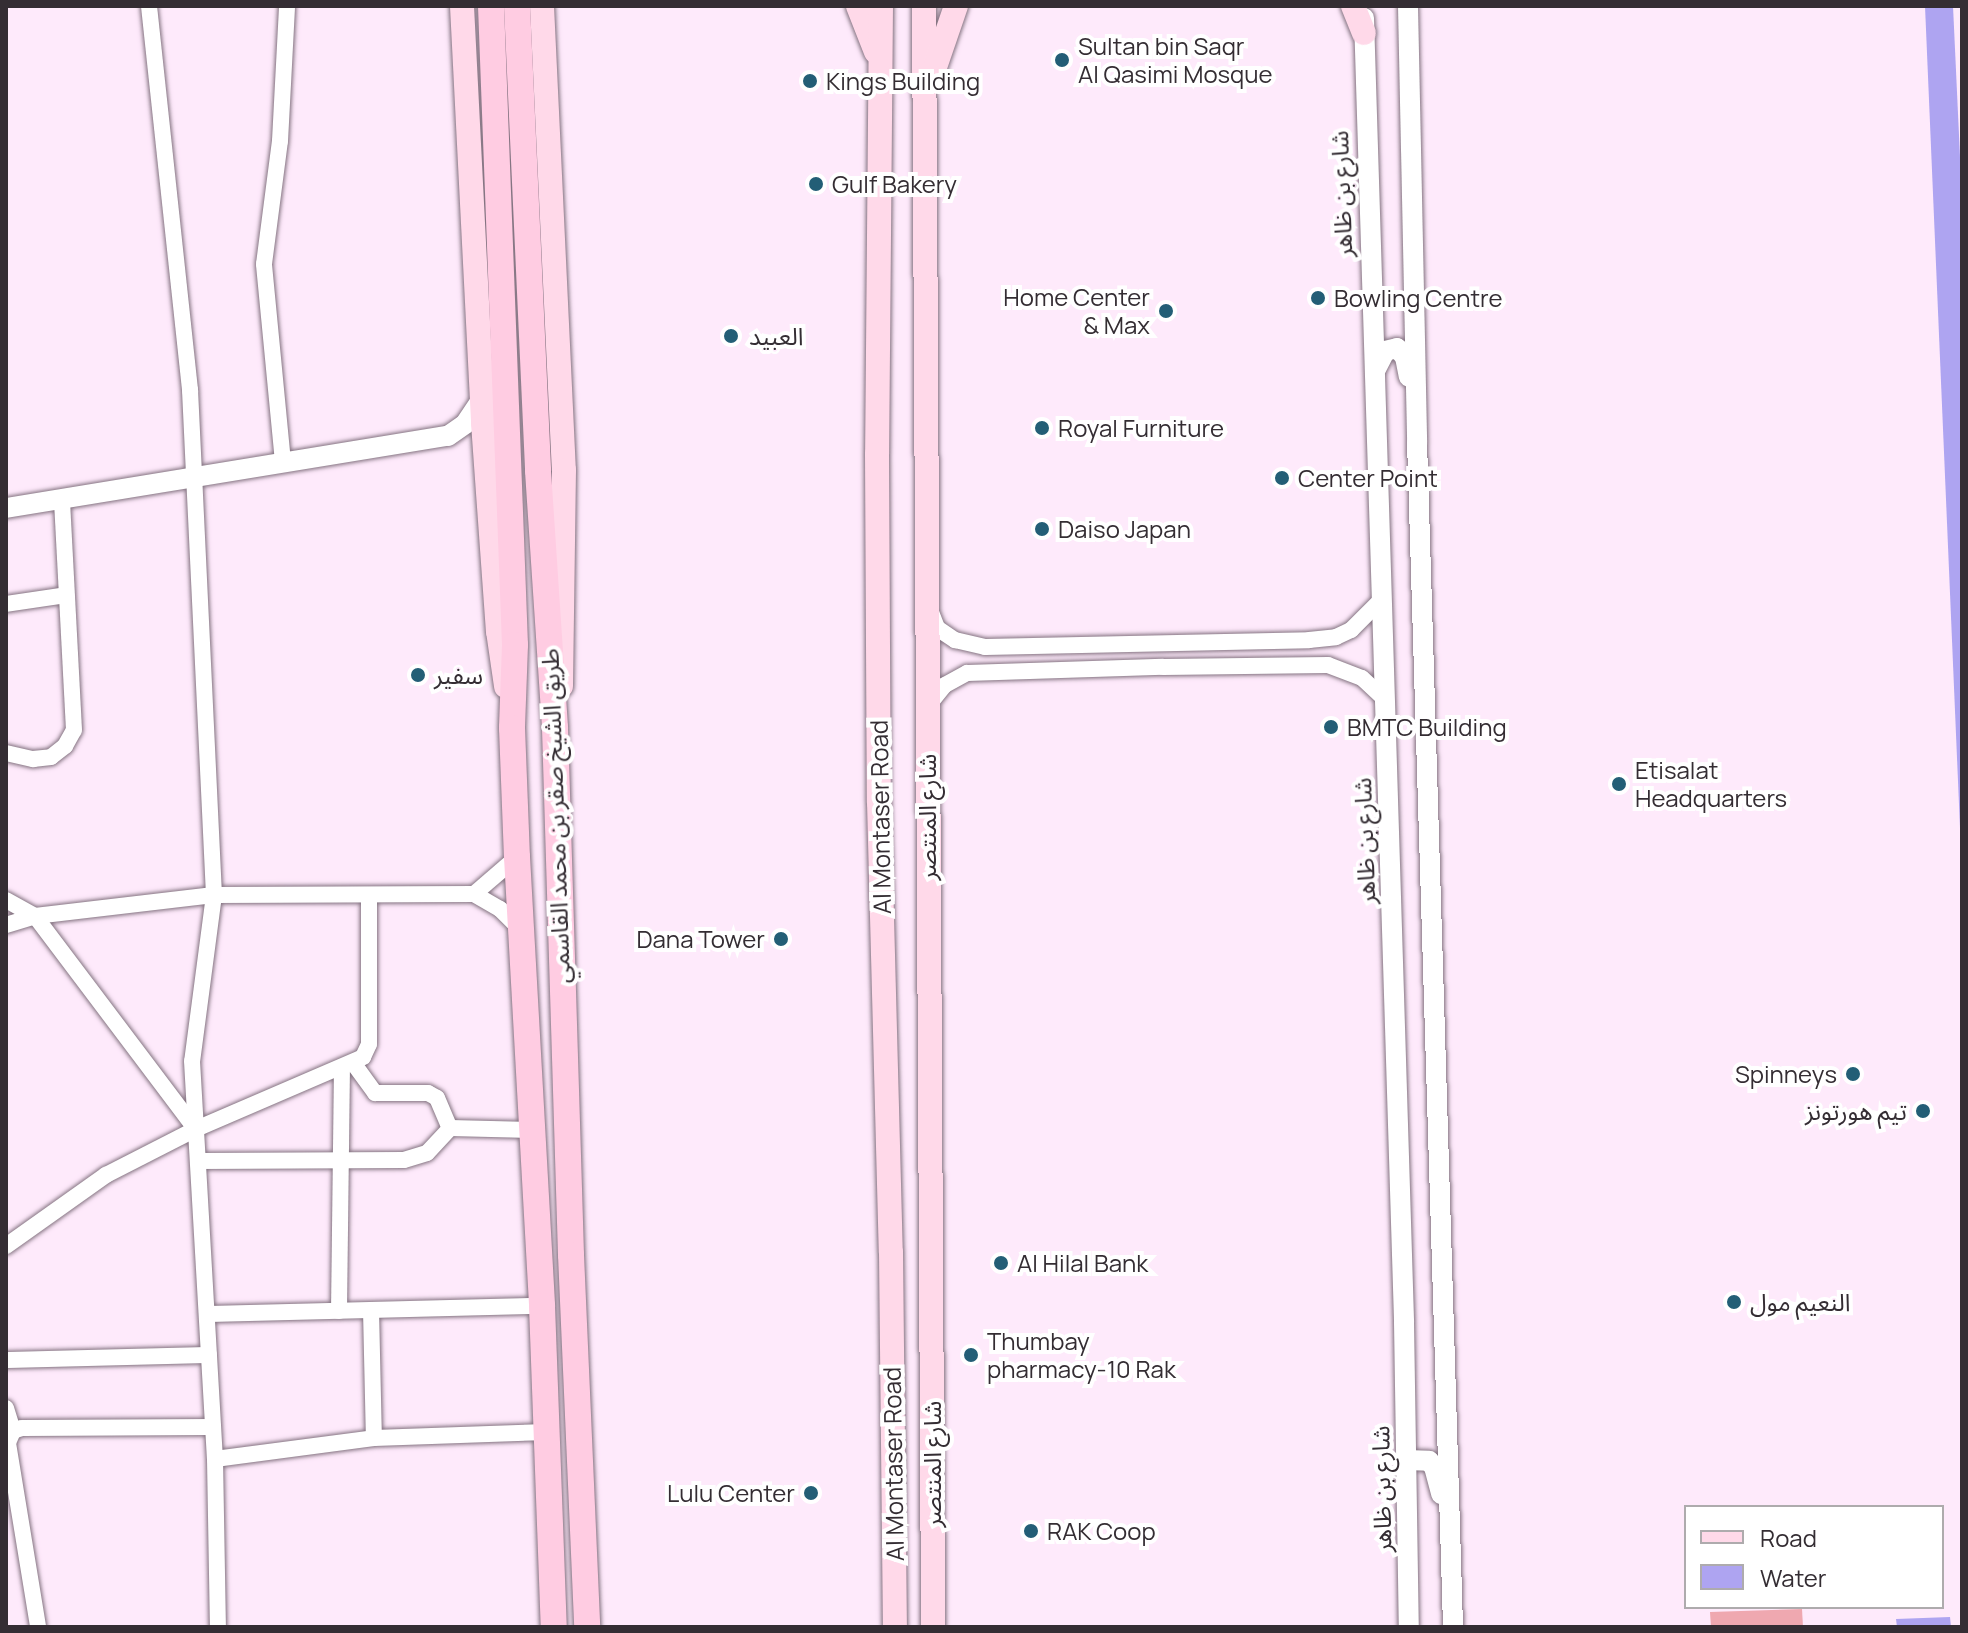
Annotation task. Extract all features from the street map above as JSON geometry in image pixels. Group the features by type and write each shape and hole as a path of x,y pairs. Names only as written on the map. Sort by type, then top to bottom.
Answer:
{"highway":[{"name":"طريق الشيخ صقر بن محمد القاسمي","path":"521,11 538,471 555,728 571,1255 587,1627"},
{"name":"طريق الشيخ صقر بن محمد القاسمي","path":"521,11 512,728 542,1306 554,1627"}],"main road":[{"path":"462,6 485,458 498,631 512,728"},
{"path":"858,6 880,65"},
{"name":"Al Montaser Road","path":"881,6 877,454 879,802 891,1252 895,1627"},
{"name":"شارع المنتصر","path":"924,6 933,1627"},
{"path":"925,97 956,6"},
{"path":"1353,6 1364,33"}],"street":[{"path":"149,6 190,390 191,477 214,895 192,1061 215,1459 218,1627"},
{"path":"283,462 264,264 280,141 287,6"},
{"name":"شارع بن ظاهر","path":"1364,6 1386,700 1409,1627"},
{"path":"1408,6 1417,441 1453,1627"},
{"path":"1374,373 1385,351 1397,348 1402,352 1408,368 1417,441"},
{"path":"6,508 448,436 465,424 482,399"},
{"path":"448,436 485,458"},
{"path":"6,753 42,759 59,752 72,738 74,722 62,500"},
{"path":"6,604 66,595"},
{"path":"925,599 937,628 955,640 985,647 1336,637 1363,620 1383,598"},
{"path":"1328,665 1342,654 1336,637"},
{"path":"978,674 974,665 985,647"},
{"path":"926,708 945,685 967,673 1328,665 1362,678 1386,700"},
{"path":"474,894 517,857"},
{"path":"6,925 35,916 214,895 474,894 500,909 521,930"},
{"path":"6,1246 106,1175 196,1129 363,1057 369,1044 369,895"},
{"path":"6,900 35,916 196,1129"},
{"path":"348,1066 375,1093 428,1093 437,1098 450,1128"},
{"path":"339,1311 341,1161 348,1066"},
{"path":"198,1161 404,1160 427,1153 450,1128 532,1130"},
{"path":"207,1314 542,1306"},
{"path":"371,1310 374,1438"},
{"path":"6,1360 209,1355"},
{"path":"6,1408 13,1431 8,1443 9,1467 38,1627"},
{"path":"13,1431 22,1428 213,1427"},
{"path":"215,1459 374,1438 547,1432"},
{"path":"1406,1460 1429,1461 1434,1467 1451,1569"}],"shaded area":[{"path":"1802,1609 1803,1627 1711,1627 1710,1612"}],"water":[{"path":"1925,6 1953,6 1962,200 1962,875"},
{"path":"1950,1617 1951,1627 1897,1627 1896,1619"}],"place":[{"name":"Sultan bin Saqr Al Qasimi Mosque","path":"1062,60"},
{"name":"Kings Building","path":"810,81"},
{"name":"Gulf Bakery","path":"816,184"},
{"name":"Bowling Centre","path":"1318,298"},
{"name":"Home Center & Max","path":"1166,311"},
{"name":"العبيد","path":"731,336"},
{"name":"Royal Furniture","path":"1042,428"},
{"name":"Center Point","path":"1282,478"},
{"name":"Daiso Japan","path":"1042,529"},
{"name":"سفير","path":"418,675"},
{"name":"BMTC Building","path":"1331,727"},
{"name":"Etisalat Headquarters","path":"1619,784"},
{"name":"Dana Tower","path":"781,939"},
{"name":"Spinneys","path":"1853,1074"},
{"name":"تيم هورتونز","path":"1923,1111"},
{"name":"Al Hilal Bank","path":"1001,1263"},
{"name":"النعيم مول","path":"1734,1302"},
{"name":"Thumbay pharmacy-10 Rak","path":"971,1355"},
{"name":"Lulu Center","path":"811,1493"},
{"name":"RAK Coop","path":"1031,1531"}]}
